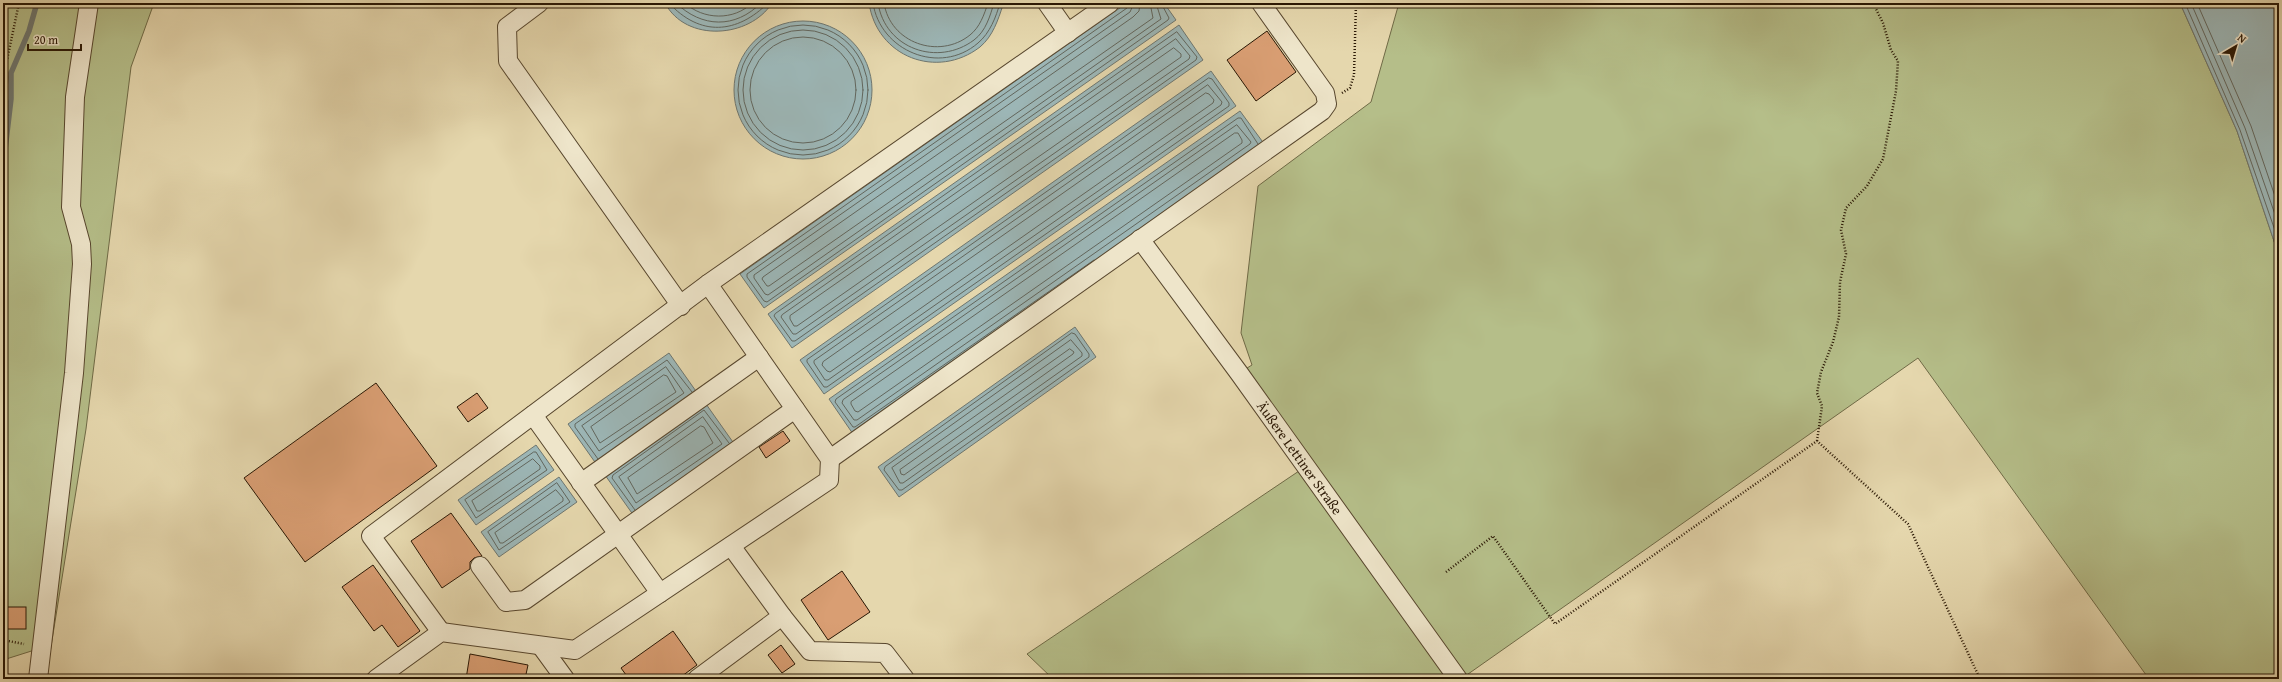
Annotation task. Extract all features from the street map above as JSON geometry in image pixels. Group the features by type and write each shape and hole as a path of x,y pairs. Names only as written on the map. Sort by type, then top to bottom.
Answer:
{"street":[{"path":"38,679 74,373 82,264 81,244 71,207 75,97 89,3"},
{"path":"539,3 507,27 508,61 681,306"},
{"path":"1047,3 1068,33"},
{"path":"441,632 371,536 681,306 708,284 1110,3"},
{"path":"830,459 1322,111 1327,104 1325,93 1261,3"},
{"name":"Äußere Lettiner Straße","path":"1140,239 1239,373 1458,679"},
{"path":"376,679 441,632 576,650 829,480 830,459 708,284"},
{"path":"582,483 759,357"},
{"path":"480,566 506,602 525,600 796,409"},
{"path":"533,415 660,593"},
{"path":"731,546 782,616 810,651 886,653 905,679"},
{"path":"697,679 782,616"},
{"path":"542,646 565,679"}],"path":[{"path":"3,79 19,3"},
{"path":"1327,104 1350,88 1354,75 1356,3"},
{"path":"1446,572 1493,536 1555,624 1817,441 1822,406 1817,393 1821,372 1833,342 1839,317 1840,282 1846,254 1841,230 1846,208 1867,186 1883,159 1896,91 1898,61 1891,50 1883,23 1873,3"},
{"path":"1817,441 1908,524 1980,679"},
{"path":"3,640 42,648"}],"green space":[{"path":"5,3 154,3 131,67 86,429 49,659 41,648 3,660 3,151 5,150 11,104 3,26"},
{"path":"1399,3 2180,3 2237,131 2279,256 2279,679 2149,679 1918,358 1461,679 1053,679 1027,654 1299,471 1239,373 1252,365 1241,333 1258,186 1371,102"}],"water":[{"path":"665,3 772,3 762,15 749,23 734,29 718,31 702,30 687,25 675,16"},
{"path":"869,3 1003,3 1003,5 992,33 980,47 963,57 946,62 928,62 911,58 896,49 884,37 874,22"},
{"path":"1127,3 1164,3 1176,20 764,308 740,274"},
{"path":"2180,3 2279,3 2279,256 2237,131"},
{"path":"803,21 823,24 841,33 856,47 869,70 872,90 869,110 860,128 846,143 823,156 803,159 783,156 765,147 750,133 737,110 734,90 737,70 746,52 760,37 783,24"},
{"path":"1179,25 1203,60 792,348 768,314"},
{"path":"1211,71 1236,106 824,394 800,360"},
{"path":"1240,111 1265,145 853,434 829,399"},
{"path":"1075,327 1096,357 899,497 878,467"},
{"path":"669,353 698,394 597,465 568,424"},
{"path":"706,404 735,445 634,516 605,475"},
{"path":"536,445 554,470 476,525 458,500"},
{"path":"559,477 577,502 499,557 481,532"}],"building":[{"path":"1267,31 1296,72 1256,101 1227,60"},
{"path":"376,383 437,466 305,562 244,478"},
{"path":"477,393 488,408 468,422 457,407"},
{"path":"783,431 790,441 766,458 759,447"},
{"path":"451,513 482,556 474,558 470,562 470,569 442,588 411,541"},
{"path":"373,565 420,631 398,647 382,625 374,631 342,587"},
{"path":"842,571 870,612 828,640 801,600"},
{"path":"3,607 26,607 26,629 3,629"},
{"path":"673,631 697,665 678,679 629,679 621,668"},
{"path":"781,645 795,664 782,673 768,655"},
{"path":"470,654 528,665 525,679 466,679"}],"waterway":[{"path":"3,151 5,150 11,99 11,73 29,31 37,3"}]}
